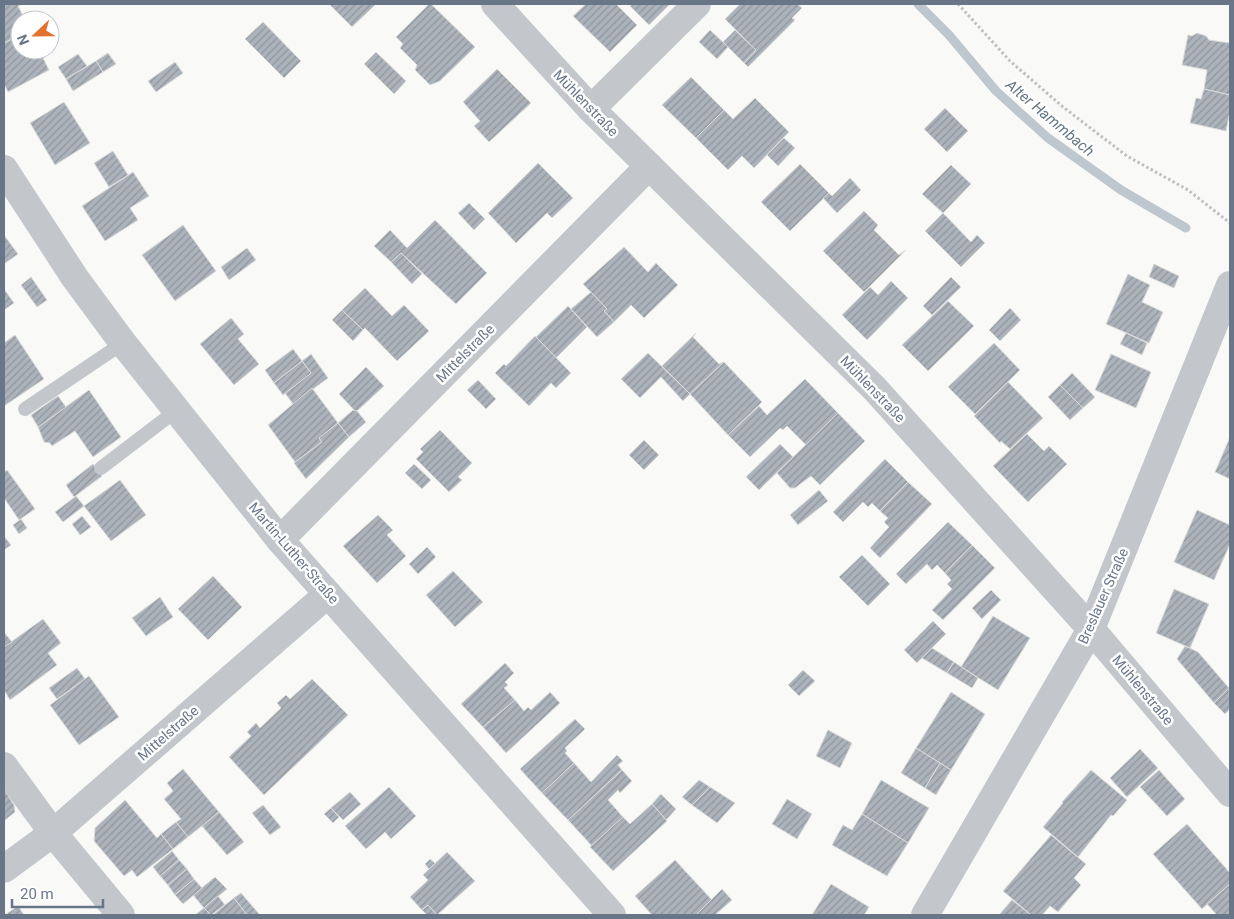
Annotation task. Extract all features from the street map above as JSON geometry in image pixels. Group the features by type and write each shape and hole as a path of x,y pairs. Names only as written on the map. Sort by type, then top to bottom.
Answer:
{"street":[{"name":"Mühlenstraße","path":"495,4 591,109 875,389 1091,629 1230,793"},
{"path":"591,109 697,4"},
{"name":"Mittelstraße","path":"280,540 649,166"},
{"name":"Martin-Luther-Straße","path":"4,170 75,278 123,343 280,540 612,915"},
{"name":"Breslauer Straße","path":"925,915 1091,629 1230,285"},
{"name":"Mittelstraße","path":"4,869 53,833 328,594"},
{"path":"4,766 53,833 121,915"}],"lane":[{"path":"26,409 123,343"},
{"path":"101,468 176,410"}],"path":[{"path":"958,4 1010,61 1063,107 1127,156 1188,190 1230,223"}],"building":[{"path":"4,4 23,4 18,6 20,10 10,10 10,40 4,43"},
{"path":"329,4 376,4 352,27"},
{"path":"429,4 475,47 440,81 430,85 415,70 417,65 400,48 403,44 396,37"},
{"path":"586,4 616,4 637,25 610,52 573,16"},
{"path":"633,4 670,4 649,25 630,6"},
{"path":"740,4 797,4 802,8 792,18 795,20 748,67 744,63 756,50 725,19"},
{"path":"263,22 301,61 284,78 245,39"},
{"path":"710,30 728,47 717,59 699,42"},
{"path":"735,30 756,50 744,63 723,42"},
{"path":"1197,33 1206,36 1209,40 1230,43 1230,95 1204,89 1207,70 1182,65 1188,35 1192,36"},
{"path":"10,40 10,60 44,60 49,70 8,92 4,84 4,43"},
{"path":"376,52 406,81 394,94 364,64"},
{"path":"108,53 116,64 103,72 96,61"},
{"path":"78,54 87,66 66,79 58,67"},
{"path":"96,61 103,72 73,91 66,79"},
{"path":"175,62 183,73 156,92 148,81"},
{"path":"497,69 531,103 489,142 474,126 480,121 463,102"},
{"path":"691,77 724,110 696,138 662,105"},
{"path":"1204,89 1230,95 1230,111 1226,131 1190,123 1196,98 1201,99"},
{"path":"755,98 789,132 754,168 742,156 728,170 696,138 724,110 733,119"},
{"path":"64,102 90,143 55,165 30,123"},
{"path":"945,108 968,131 947,152 924,129"},
{"path":"784,138 795,148 778,166 767,155"},
{"path":"113,151 128,175 109,187 94,163"},
{"path":"538,163 573,198 552,218 547,213 516,243 488,213"},
{"path":"800,164 829,193 790,231 761,202"},
{"path":"951,165 971,184 943,213 922,194"},
{"path":"133,172 149,196 130,208 138,220 105,241 82,206"},
{"path":"850,178 861,190 837,213 823,198 829,193 832,196"},
{"path":"469,203 485,219 474,230 458,213"},
{"path":"864,211 878,225 874,230 899,255 906,250 864,292 823,251"},
{"path":"943,213 971,242 977,235 985,243 961,267 925,231"},
{"path":"435,220 487,273 456,304 401,253 391,262 374,246 390,230 407,248"},
{"path":"183,225 216,271 175,301 142,255"},
{"path":"4,235 18,254 4,264"},
{"path":"624,247 648,272 656,263 678,285 644,318 631,305 614,322 604,311 607,309 583,284"},
{"path":"247,248 256,260 229,280 221,267"},
{"path":"401,253 422,274 412,284 391,262"},
{"path":"1154,264 1179,276 1174,288 1149,277"},
{"path":"1128,274 1150,285 1142,302 1163,312 1149,343 1106,324"},
{"path":"31,277 47,300 37,307 21,285"},
{"path":"951,277 961,287 932,315 923,306"},
{"path":"891,281 908,298 867,340 842,315 870,287 878,295"},
{"path":"365,288 392,316 404,305 429,331 397,361 365,328 363,330 342,310"},
{"path":"4,289 14,303 4,310"},
{"path":"591,292 607,309 604,311 614,322 597,337 571,309"},
{"path":"948,301 974,326 928,371 902,345"},
{"path":"568,306 587,327 556,358 536,337"},
{"path":"1010,308 1021,320 1000,341 989,330"},
{"path":"342,310 363,330 353,341 332,320"},
{"path":"231,318 244,334 238,339 259,364 234,385 200,344"},
{"path":"696,333 693,337 719,364 724,362 690,394 662,366"},
{"path":"1126,333 1147,343 1142,355 1120,344"},
{"path":"15,335 44,379 4,406 4,343"},
{"path":"535,336 571,373 556,388 551,383 529,406 495,373 504,364 506,366"},
{"path":"994,343 1020,370 975,414 948,387"},
{"path":"293,349 302,361 274,383 265,370"},
{"path":"648,353 690,394 683,401 661,377 640,398 621,379"},
{"path":"311,354 328,378 293,404 285,393 311,373 302,361"},
{"path":"1111,354 1151,372 1136,408 1095,390"},
{"path":"302,361 311,373 283,395 274,383"},
{"path":"724,362 762,402 728,435 690,394"},
{"path":"366,367 384,386 356,412 339,394"},
{"path":"1072,373 1095,397 1083,408 1060,385"},
{"path":"805,379 838,413 806,445 787,426 783,430 780,428 750,457 728,435 759,406 767,415"},
{"path":"478,380 496,399 486,409 467,390"},
{"path":"1008,382 1043,418 1010,449 1001,441 1000,443 974,416"},
{"path":"1060,385 1083,408 1070,420 1048,397"},
{"path":"312,388 338,423 319,438 322,442 295,462 268,425"},
{"path":"89,390 121,437 93,457 75,431 52,446 50,443 44,442 38,427"},
{"path":"58,396 66,407 38,427 31,415"},
{"path":"353,410 357,411 366,422 349,437 338,423"},
{"path":"838,413 865,441 820,485 811,476 795,488 790,488 777,473"},
{"path":"338,423 349,437 306,479 294,463 322,442 319,438"},
{"path":"440,430 472,463 458,477 462,480 449,492 416,459 423,452 420,449"},
{"path":"1027,434 1044,451 1049,446 1067,464 1028,502 993,466"},
{"path":"1230,437 1230,479 1215,472"},
{"path":"644,440 659,455 644,470 629,455"},
{"path":"780,444 793,457 759,490 746,477"},
{"path":"885,459 908,482 880,511 872,503 868,507 863,502 843,522 833,512"},
{"path":"93,464 102,476 74,497 66,485"},
{"path":"414,464 431,480 422,489 405,473"},
{"path":"7,470 35,509 19,520 4,498 4,472"},
{"path":"120,480 146,515 111,541 84,506"},
{"path":"908,482 932,504 880,558 870,548 889,527 884,522 888,518 880,511"},
{"path":"819,490 828,501 798,525 790,515"},
{"path":"76,496 84,506 63,522 55,512"},
{"path":"1197,510 1230,525 1230,544 1214,580 1174,562"},
{"path":"378,515 393,530 387,535 406,556 377,583 343,546"},
{"path":"82,516 91,527 80,535 72,524"},
{"path":"21,519 27,528 19,534 13,525"},
{"path":"948,522 972,545 945,573 937,565 932,570 927,564 906,584 896,574"},
{"path":"4,536 11,545 4,550"},
{"path":"972,545 995,568 943,620 932,610 952,589 947,584 951,580 945,573"},
{"path":"427,547 436,557 418,574 409,564"},
{"path":"862,555 890,584 868,606 839,577"},
{"path":"453,571 483,602 455,627 426,595"},
{"path":"213,576 242,607 208,640 178,609"},
{"path":"1174,589 1209,604 1190,648 1156,633"},
{"path":"991,590 1001,600 982,619 972,608"},
{"path":"160,597 173,617 146,636 132,618"},
{"path":"993,616 1030,638 998,690 961,667"},
{"path":"43,619 61,643 48,653 57,665 10,700 4,690 4,647"},
{"path":"933,621 946,634 917,663 904,650"},
{"path":"4,632 12,642 4,647"},
{"path":"1185,646 1198,652 1229,688 1214,703 1177,659"},
{"path":"932,648 954,662 947,673 922,658"},
{"path":"954,662 978,678 972,688 947,673"},
{"path":"505,663 514,673 505,682 508,685 504,688 515,700 483,727 461,704"},
{"path":"77,668 85,679 57,699 49,688"},
{"path":"803,670 815,681 799,696 788,685"},
{"path":"89,676 119,717 79,745 50,705"},
{"path":"312,679 348,715 264,795 229,757 251,736 247,732 256,723 260,728 281,708 277,703 286,695 290,699"},
{"path":"1229,688 1230,709 1225,714 1214,703"},
{"path":"550,692 560,703 506,753 483,727 515,700 524,711 528,707 531,710"},
{"path":"951,692 985,714 951,770 916,748"},
{"path":"575,719 585,729 565,748 567,751 565,753 574,763 542,793 520,769"},
{"path":"828,730 852,743 840,768 816,756"},
{"path":"916,748 940,763 925,788 901,773"},
{"path":"1140,749 1158,768 1127,797 1110,778"},
{"path":"617,755 623,761 618,765 622,770 568,820 542,793 574,763 591,782"},
{"path":"940,763 951,770 936,795 925,788"},
{"path":"183,769 219,812 188,837 176,822 181,819 164,799 173,791 167,783"},
{"path":"622,770 632,781 620,793 618,790 608,800 623,817 592,846 568,820"},
{"path":"1091,770 1127,800 1113,816 1111,815 1078,857 1043,827 1062,802"},
{"path":"1159,770 1185,799 1167,816 1140,787"},
{"path":"699,780 710,787 692,805 682,797"},
{"path":"881,780 929,808 908,843 862,814"},
{"path":"389,787 416,816 391,839 385,832 366,849 345,826"},
{"path":"710,787 735,803 717,823 692,805"},
{"path":"4,789 14,805 15,812 4,821"},
{"path":"350,792 361,804 343,820 331,808"},
{"path":"661,794 676,809 666,820 652,804"},
{"path":"787,799 812,814 797,839 772,824"},
{"path":"125,800 157,838 161,834 173,849 137,877 132,870 124,876 94,841 95,828"},
{"path":"652,804 667,821 613,871 590,847 623,817 630,824"},
{"path":"263,805 281,827 270,835 252,813"},
{"path":"331,808 339,817 333,823 324,814"},
{"path":"219,812 244,842 227,855 202,826"},
{"path":"862,814 908,843 887,876 832,845 843,825 852,830"},
{"path":"176,822 188,837 173,849 161,834"},
{"path":"1187,824 1230,873 1230,884 1202,909 1153,854"},
{"path":"1051,835 1086,864 1074,878 1081,885 1058,912 1050,906 1042,915 1031,915 1003,891"},
{"path":"172,851 179,860 160,876 153,867"},
{"path":"447,852 475,881 437,915 428,905 422,910 410,897 428,880 423,875"},
{"path":"430,859 435,863 429,869 425,864"},
{"path":"179,860 187,869 168,885 160,876"},
{"path":"675,860 712,900 696,915 652,915 635,896"},
{"path":"187,869 194,879 175,895 168,885"},
{"path":"215,877 227,889 204,908 193,895"},
{"path":"194,879 202,888 183,904 175,895"},
{"path":"831,884 869,907 864,915 812,915"},
{"path":"1230,884 1230,915 1217,915 1207,904"},
{"path":"722,889 732,900 715,915 696,915"},
{"path":"241,893 260,915 247,915 234,898"},
{"path":"218,896 225,905 211,915 204,908"},
{"path":"234,898 247,915 213,915 225,905"},
{"path":"1012,900 1031,915 999,915"},
{"path":"428,905 437,915 427,915 422,910"},
{"path":"18,906 24,915 5,915"},
{"path":"204,908 211,915 195,915"}],"waterway":[{"name":"Alter Hammbach","path":"918,4 949,35 996,91 1048,138 1121,190 1186,228"}]}
